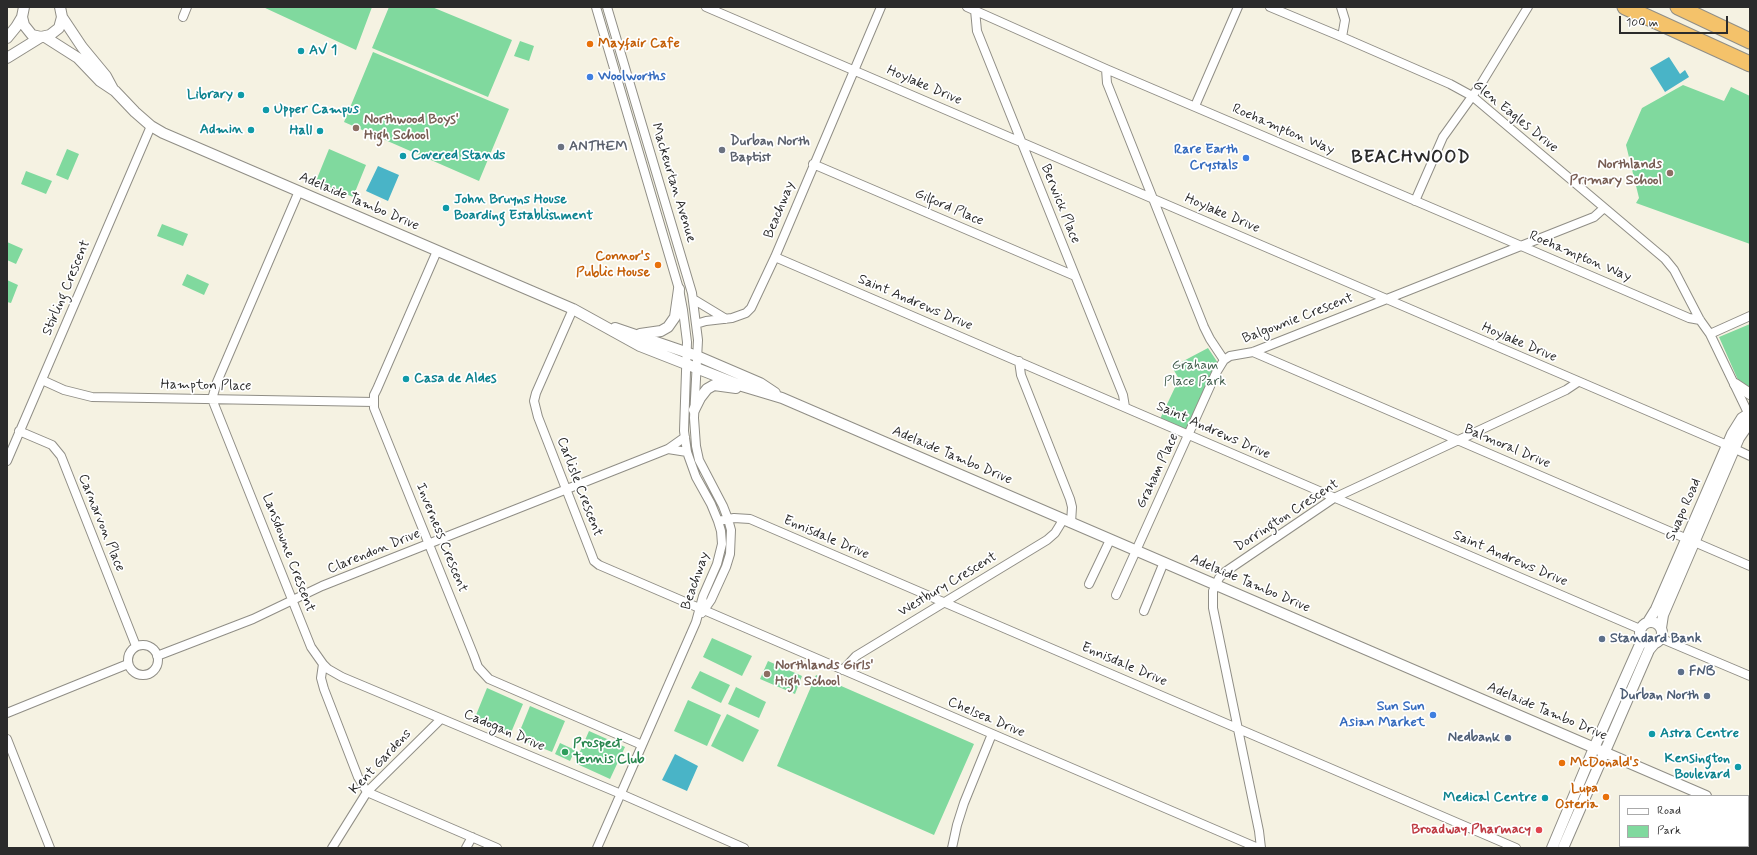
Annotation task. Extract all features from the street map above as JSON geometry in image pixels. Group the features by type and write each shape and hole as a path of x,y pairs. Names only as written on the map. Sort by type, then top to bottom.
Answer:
{"highway":[{"path":"1625,7 1750,64"},
{"path":"1678,7 1750,41"}],"street":[{"path":"183,17 187,7"},
{"name":"Mackeurtan Avenue","path":"596,7 679,289 684,317 686,365"},
{"name":"Mackeurtan Avenue","path":"607,7 693,298 698,340 696,369"},
{"name":"Hoylake Drive","path":"706,7 1750,456"},
{"name":"Beachway","path":"696,324 742,315 751,308 775,257 813,164 881,7"},
{"path":"1195,106 1238,7"},
{"name":"Glen Eagles Drive","path":"1270,7 1342,37 1472,96 1670,264 1700,320 1710,334 1749,416"},
{"path":"1341,7 1345,20 1342,37"},
{"path":"1415,201 1439,143 1481,84 1528,7"},
{"name":"Roehampton Way","path":"971,9 1106,69 1684,316 1700,320"},
{"name":"Berwick Place","path":"971,9 977,31 1123,395 1124,407"},
{"path":"7,38 16,27 22,10"},
{"name":"Adelaide Tambo Drive","path":"22,10 24,25 29,32 43,37 78,58 100,81 115,91 151,126 162,133 573,309 634,343 696,369 756,391 782,398 1704,795"},
{"path":"7,58 43,37 50,35 59,28 62,11"},
{"name":"Adelaide Tambo Drive","path":"62,11 82,47 106,76 115,91"},
{"path":"1106,69 1107,83 1204,327 1224,360"},
{"name":"Stirling Crescent","path":"7,461 151,126"},
{"name":"Gilford Place","path":"813,164 1075,276"},
{"path":"212,399 217,382 299,191"},
{"name":"Balgownie Crescent","path":"1224,360 1230,356 1253,352 1519,245 1594,217 1604,208"},
{"path":"666,247 678,244"},
{"path":"374,402 377,389 437,251"},
{"name":"Saint Andrews Drive","path":"775,257 1334,498 1644,626"},
{"path":"636,334 661,331 668,327 675,317 679,289"},
{"path":"693,298 726,319"},
{"path":"1684,316 1688,313 1692,305"},
{"name":"Carlisle Crescent","path":"573,309 536,392 534,401 538,417 594,560 599,565 702,609"},
{"path":"1710,334 1750,316"},
{"name":"Adelaide Tambo Drive","path":"601,324 636,334 697,356 760,383 782,398"},
{"name":"Balmoral Drive","path":"1253,352 1750,566"},
{"name":"Graham Place","path":"1116,595 1190,435 1216,374 1224,360"},
{"path":"1019,361 1021,375 1070,499 1072,507 1067,522"},
{"name":"Beachway","path":"597,848 702,609 720,553 721,531 718,521 711,504 696,477 687,452 685,437 686,365"},
{"name":"Beachway","path":"696,369 694,429 699,460 728,518 732,540 730,554 712,600 702,609"},
{"name":"Hampton Place","path":"42,380 82,396 374,402"},
{"name":"Dorrington Crescent","path":"1215,585 1225,572 1334,498 1566,390 1578,382"},
{"path":"1735,384 1750,394"},
{"path":"694,410 703,394 714,385 756,391"},
{"name":"Lansdowne Crescent","path":"212,399 311,647 323,664"},
{"name":"Inverness Crescent","path":"374,402 376,413 474,656 483,674 497,682 642,745"},
{"name":"Swapo Road","path":"1660,628 1663,615 1691,540 1731,447 1739,438 1749,416"},
{"name":"Carnarvon Place","path":"20,431 52,445 60,456 136,646"},
{"name":"Clarendon Drive","path":"158,656 253,619 322,586 668,449 685,437"},
{"path":"668,449 687,452"},
{"name":"Ennisdale Drive","path":"718,521 728,518 750,520 1516,848"},
{"name":"Westbury Crescent","path":"843,670 856,656 1047,540 1067,522"},
{"path":"1089,584 1110,540"},
{"name":"Swapo Road","path":"1644,626 1656,609 1691,540"},
{"path":"1144,611 1164,562"},
{"path":"1215,585 1212,596 1213,608 1260,831 1260,848"},
{"name":"Chelsea Drive","path":"702,609 1260,848"},
{"path":"1563,848 1649,650 1657,641 1662,633 1660,628 1655,623 1644,626 1640,635 1642,640 1648,644 1657,641 1750,676"},
{"path":"1552,848 1642,640"},
{"path":"147,645 155,651 158,656 158,661 153,671 144,675 134,672 128,664 129,653 136,646 147,645"},
{"path":"7,713 128,664"},
{"path":"323,664 321,678 324,689 358,777 367,792 497,848"},
{"name":"Cadogan Drive","path":"323,664 328,669 342,677 621,794 744,848"},
{"name":"Kent Gardens","path":"332,848 367,792 441,718"},
{"path":"952,848 964,803 992,734"},
{"path":"7,739 50,848"},
{"path":"466,848 472,837"}],"green space":[{"path":"263,7 372,7 356,50"},
{"path":"389,7 432,7 512,40 488,97 372,48"},
{"path":"520,41 534,46 529,61 514,56"},
{"path":"373,52 509,109 479,181 344,122"},
{"path":"1683,85 1724,101 1731,87 1750,96 1750,244 1636,203 1639,198 1626,145 1642,108"},
{"path":"67,149 79,154 68,180 56,175"},
{"path":"329,149 366,165 353,197 316,181"},
{"path":"26,171 52,181 46,194 21,184"},
{"path":"162,224 188,234 183,246 157,236"},
{"path":"7,242 23,249 16,264 7,260"},
{"path":"187,274 209,284 204,295 182,285"},
{"path":"7,280 18,285 11,303 7,302"},
{"path":"1750,324 1750,391 1738,380 1719,337"},
{"name":"Graham Place Park","path":"1208,348 1218,363 1188,430 1160,419 1179,379 1172,367"},
{"path":"712,638 752,656 742,676 703,657"},
{"path":"768,661 802,676 795,694 760,679"},
{"path":"700,671 730,685 721,703 691,688"},
{"path":"816,675 974,744 934,835 777,766"},
{"path":"736,687 766,702 759,718 728,704"},
{"path":"487,688 523,704 510,735 474,720"},
{"path":"688,700 721,715 707,746 674,731"},
{"path":"530,706 565,721 552,752 517,738"},
{"path":"727,714 759,730 743,762 711,746"},
{"path":"589,731 625,747 610,779 575,763"},
{"name":"Prospect Tennis Club","path":"560,743 575,750 570,761 555,754"}],"water":[{"path":"1669,57 1680,74 1685,70 1689,77 1665,92 1650,68"},
{"path":"378,166 399,175 388,201 366,191"},
{"path":"675,754 698,766 687,791 662,780"}],"place":[{"name":"Mayfair Cafe","path":"590,44"},
{"name":"AV 1","path":"301,51"},
{"name":"Woolworths","path":"590,77"},
{"name":"Library","path":"241,95"},
{"name":"Upper Campus","path":"266,110"},
{"name":"Northwood Boys' High School","path":"356,128"},
{"name":"Admin","path":"251,130"},
{"name":"Hall","path":"320,131"},
{"name":"ANTHEM","path":"561,147"},
{"name":"Durban North Baptist","path":"722,150"},
{"name":"Covered Stands","path":"403,156"},
{"name":"Rare Earth Crystals","path":"1246,158"},
{"name":"Northlands Primary School","path":"1670,173"},
{"name":"John Bruyns House Boarding Establishment","path":"446,208"},
{"name":"Connor's Public House","path":"658,265"},
{"name":"Casa de Aldes","path":"406,379"},
{"name":"Standard Bank","path":"1602,639"},
{"name":"FNB","path":"1681,672"},
{"name":"Northlands Girls' High School","path":"767,674"},
{"name":"Durban North","path":"1707,696"},
{"name":"Sun Sun Asian Market","path":"1433,715"},
{"name":"Astra Centre","path":"1652,734"},
{"name":"Nedbank","path":"1508,738"},
{"name":"Prospect Tennis Club","path":"565,752"},
{"name":"McDonald's","path":"1562,763"},
{"name":"Kensington Boulevard","path":"1738,767"},
{"name":"Lupa Osteria","path":"1606,797"},
{"name":"Medical Centre","path":"1545,798"},
{"name":"Broadway Pharmacy","path":"1539,830"}],"district":[{"name":"BEACHWOOD","path":"1411,158"}]}
